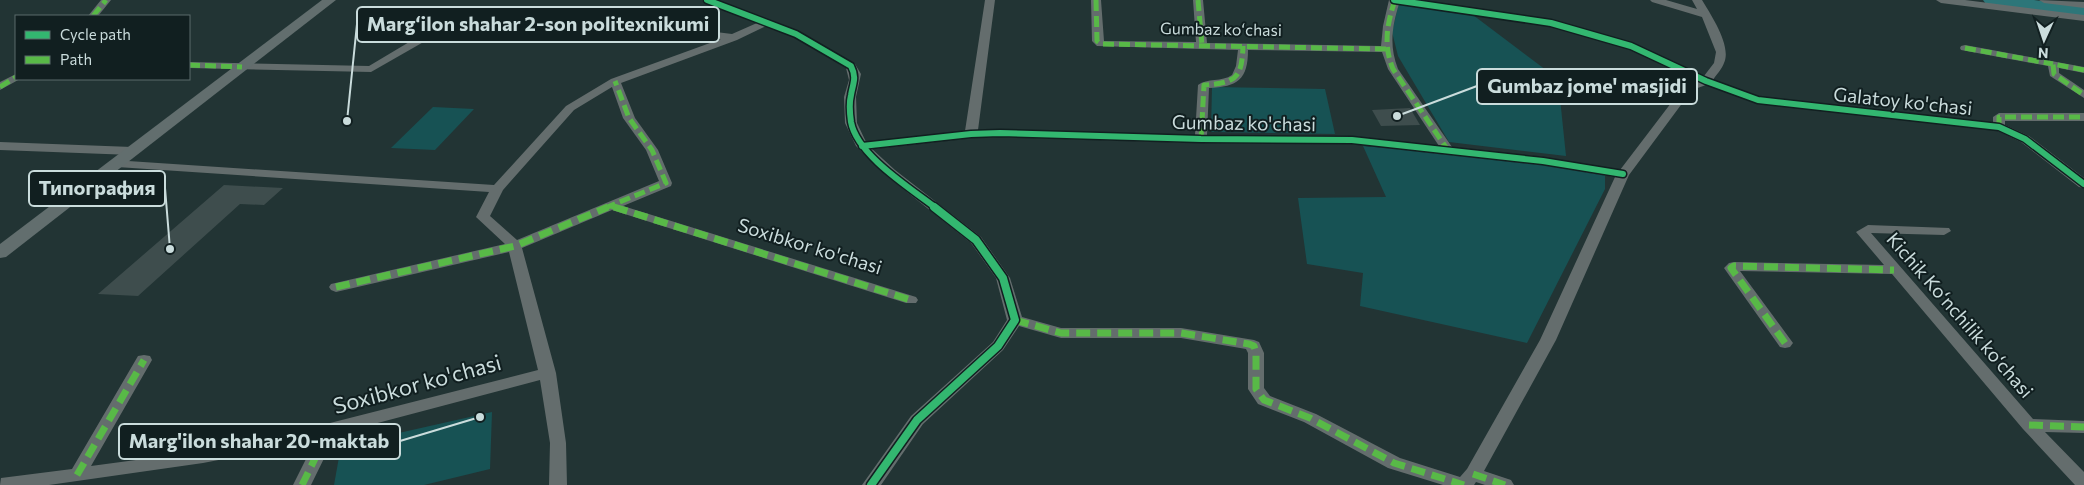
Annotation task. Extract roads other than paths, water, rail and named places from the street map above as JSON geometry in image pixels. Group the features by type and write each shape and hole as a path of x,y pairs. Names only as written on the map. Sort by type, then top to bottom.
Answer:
{"main road":[{"path":"0,253 330,0"}],"street":[{"path":"94,15 106,0"},
{"path":"708,0 796,34 851,66 855,74 850,97 851,123 862,146 891,173 976,240 1003,278 1015,320 998,346 917,420 870,485"},
{"path":"971,134 990,0"},
{"name":"Gumbaz koʻchasi","path":"1096,0 1097,41 1099,43 1386,49"},
{"path":"1198,0 1202,45"},
{"path":"1394,0 1386,31 1386,56 1447,149"},
{"name":"Galatoy ko'chasi","path":"1394,0 1551,23 1631,46 1706,81 1758,100 1999,127 2025,139 2084,184"},
{"path":"1655,0 1704,14"},
{"path":"1467,481 1548,340 1624,174 1688,88 1706,81 1719,64 1721,52 1711,23 1697,0"},
{"path":"1942,0 2084,18"},
{"path":"2044,0 2084,5"},
{"path":"558,485 558,443 548,373 515,246 483,217 497,189 570,108 615,81 734,38 765,23"},
{"path":"190,65 371,69 430,34 442,31 716,36 734,38"},
{"path":"1201,139 1204,85 1226,83 1239,76 1243,63 1243,46"},
{"path":"1965,48 2084,70"},
{"path":"2053,64 2054,74 2084,95"},
{"path":"0,87 15,78"},
{"path":"336,287 385,274 489,254 515,246 666,182 652,150 629,118 615,81"},
{"path":"1999,127 1999,117 2084,117"},
{"name":"Gumbaz ko'chasi","path":"862,146 971,134 1000,133 1201,139 1352,140 1447,149 1543,161 1624,174"},
{"path":"0,146 132,151"},
{"path":"117,164 497,189"},
{"name":"Soxibkor ko'chasi","path":"611,206 911,300"},
{"name":"Kichik Ko‘nchilik ko‘chasi","path":"1944,231 1868,229 1863,232 2029,424 2084,483"},
{"path":"1785,343 1731,268 1734,266 1894,270"},
{"path":"1015,320 1060,333 1181,333 1249,344 1254,346 1256,353 1256,389 1264,400 1310,418 1394,463 1467,481 1505,485"},
{"path":"76,475 144,360"},
{"name":"Soxibkor ko'chasi","path":"1,485 202,457 271,444 548,373"},
{"path":"2029,424 2084,427"},
{"path":"302,485 330,430"}],"waterway":[{"path":"1992,0 2084,12"}],"place":[{"name":"Gumbaz jome' masjidi","path":"1397,116"},
{"name":"Margʻilon shahar 2-son politexnikumi","path":"347,121"},
{"name":"Типография","path":"170,249"},
{"name":"Marg'ilon shahar 20-maktab","path":"480,417"}]}
